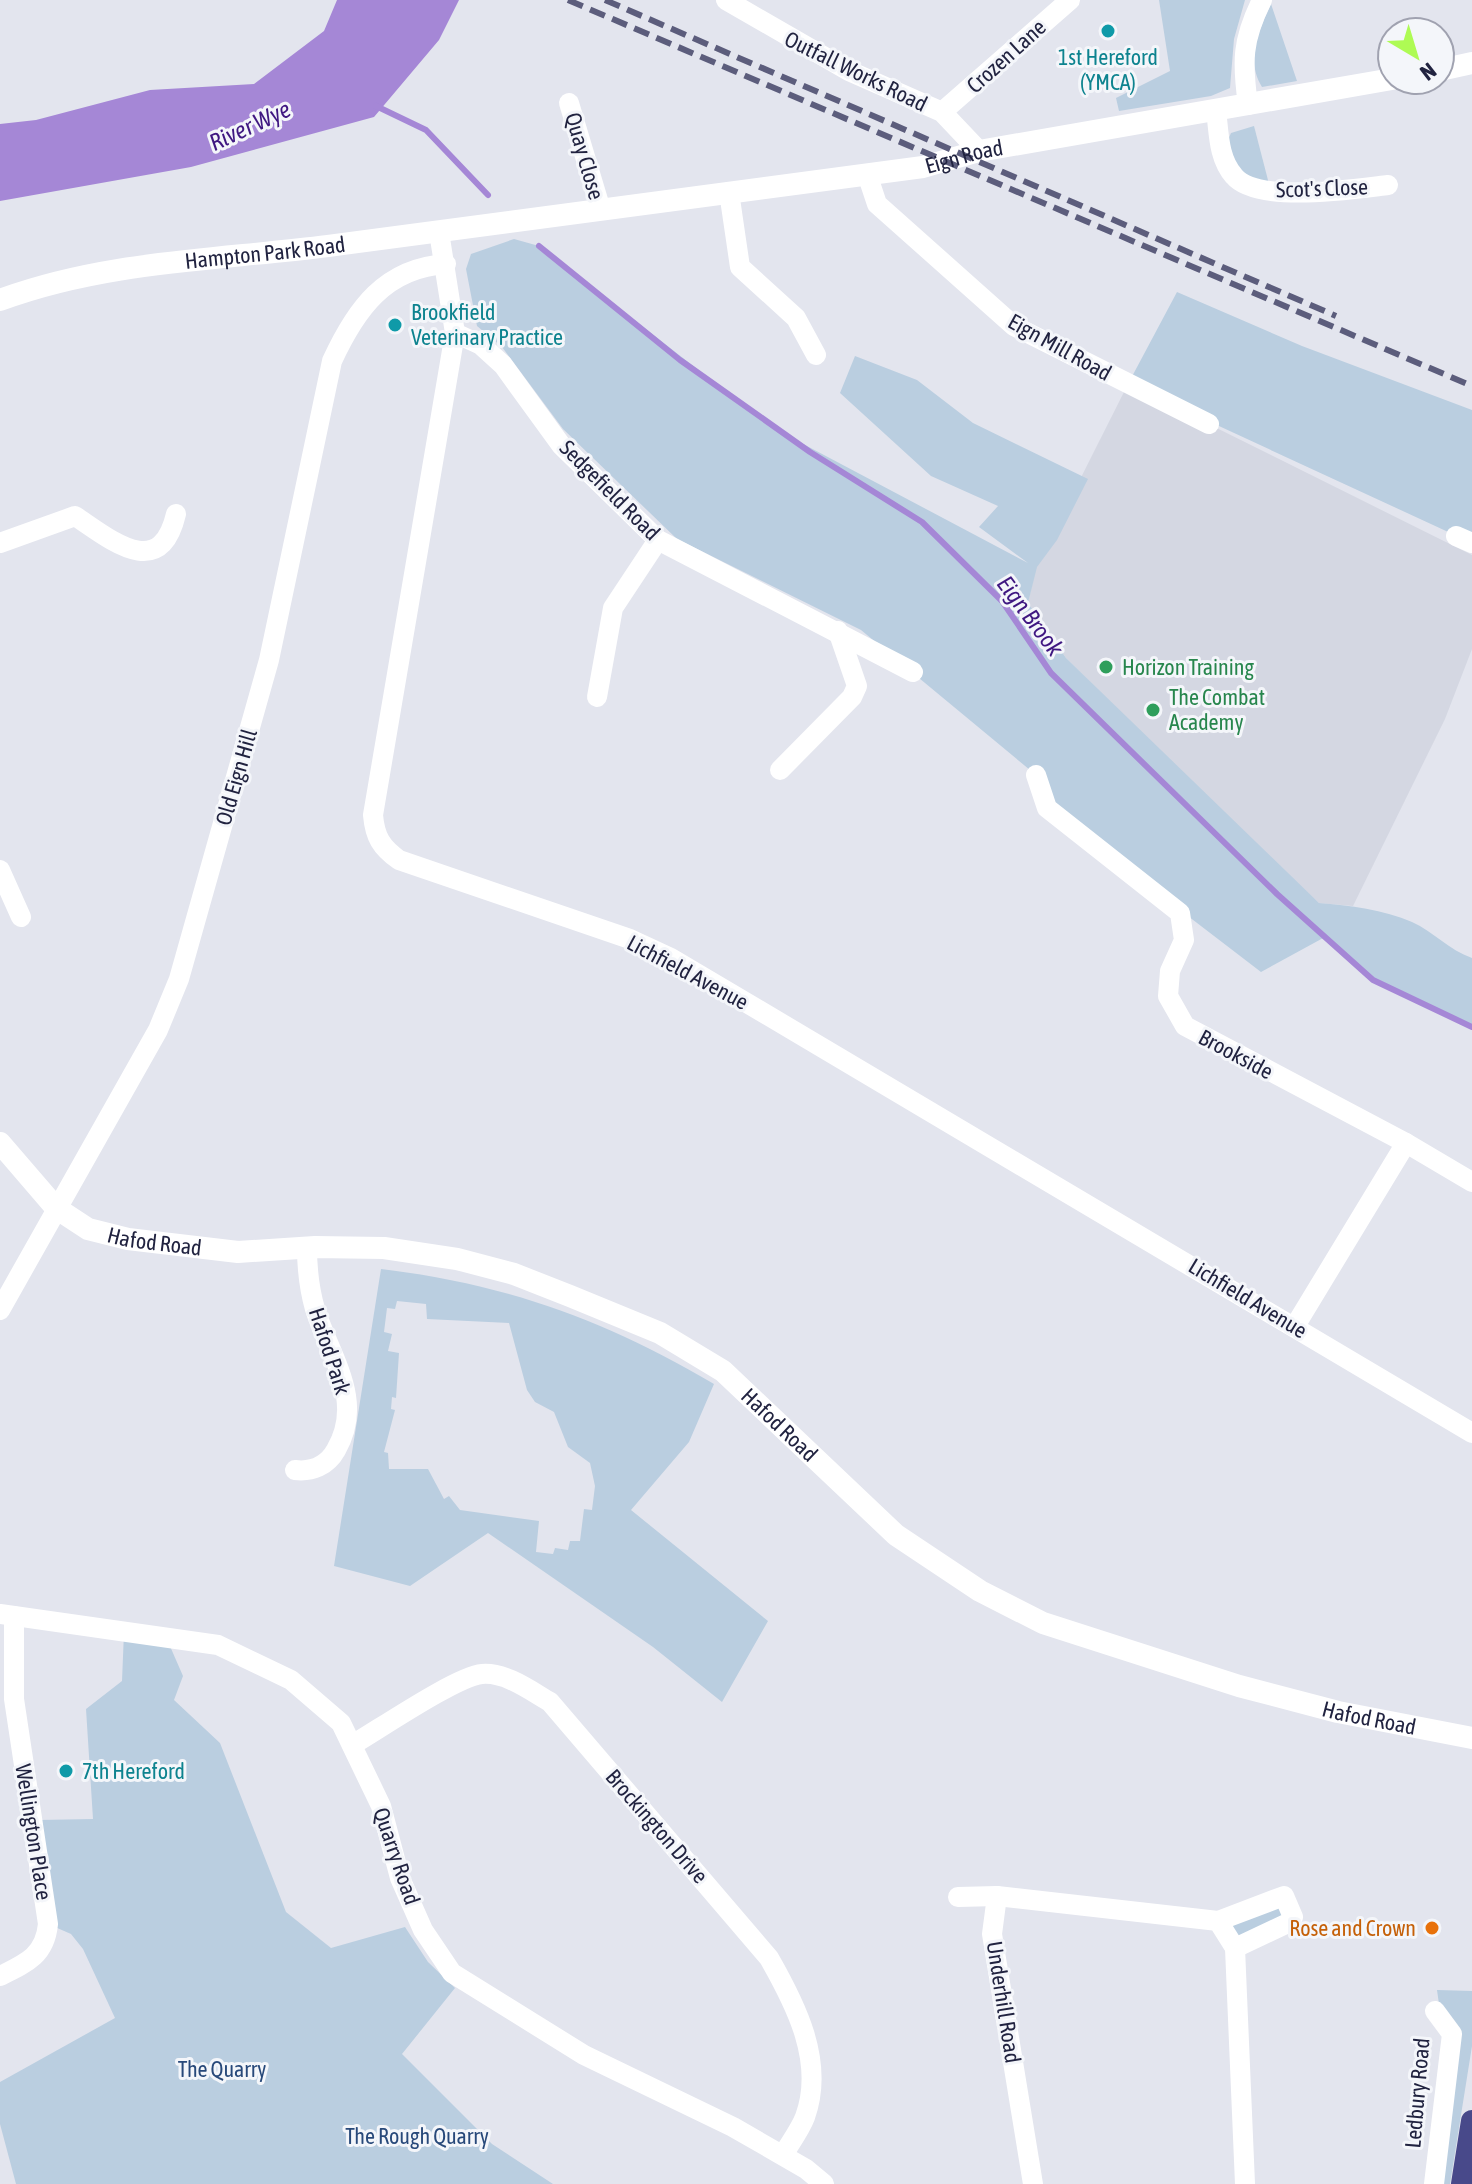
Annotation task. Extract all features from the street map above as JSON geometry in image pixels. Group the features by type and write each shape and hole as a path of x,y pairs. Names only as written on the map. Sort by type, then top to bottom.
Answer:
{"highway":[{"path":"1462,2184 1470,2158 1472,2121"}],"street":[{"name":"Outfall Works Road","path":"726,0 849,71 942,112 979,151"},
{"name":"Crozen Lane","path":"942,112 1070,0"},
{"path":"1248,105 1243,68 1245,41 1262,0"},
{"name":"Eign Road","path":"534,219 923,167 979,151 1376,82"},
{"name":"Quay Close","path":"569,103 601,210"},
{"name":"Scot's Close","path":"1216,110 1222,156 1235,178 1247,184 1264,190 1303,191 1388,185"},
{"name":"Eign Mill Road","path":"867,174 877,204 1014,326 1209,424"},
{"path":"729,192 740,267 796,318 816,355"},
{"name":"Hampton Park Road","path":"0,300 58,281 124,268 534,219"},
{"name":"Lichfield Avenue","path":"439,232 455,333 373,815 375,832 382,849 399,860 630,939 671,958 1472,1433"},
{"name":"Old Eign Hill","path":"0,1310 158,1030 179,979 269,660 332,361 349,324 375,291 404,272 446,264"},
{"name":"Sedgefield Road","path":"455,333 481,345 503,365 561,445 658,540 913,672"},
{"path":"0,543 75,516 126,550 144,550 162,547 171,535 176,514"},
{"path":"597,697 613,608 658,540"},
{"path":"780,770 852,697 857,686 838,631"},
{"name":"Brookside","path":"1036,775 1047,808 1180,913 1184,940 1170,971 1168,996 1185,1026 1406,1143 1472,1182"},
{"path":"2,882 21,917"},
{"name":"Hafod Road","path":"0,1143 56,1208 88,1229 128,1239 238,1252 307,1247 384,1248 457,1259 514,1274 660,1333 723,1371 896,1535 980,1591 1043,1623 1239,1686 1338,1712 1472,1738"},
{"path":"1295,1326 1406,1143"},
{"name":"Hafod Park","path":"295,1470 321,1467 333,1456 344,1436 349,1413 335,1356 316,1312 307,1275 307,1247"},
{"name":"Quarry Road","path":"7,1615 218,1645 291,1680 341,1723 381,1806 400,1878 423,1930 452,1973 584,2055 733,2127 783,2155 824,2184"},
{"name":"Wellington Place","path":"0,1976 39,1953 46,1942 48,1924 14,1699 7,1615"},
{"name":"Brockington Drive","path":"352,1745 444,1690 482,1674 515,1681 550,1702 769,1958 794,2001 807,2041 811,2079 805,2117 783,2155"},
{"path":"958,1897 997,1896 1218,1921 1284,1896 1293,1917 1288,1923 1235,1948"},
{"name":"Underhill Road","path":"997,1896 992,1934 1033,2184"},
{"path":"1218,1921 1235,1948 1245,2184"},
{"name":"Ledbury Road","path":"1434,2184 1452,2034 1435,2011"}],"shaded area":[{"path":"1128,384 1472,555 1472,649 1445,719 1353,906 1319,903 1268,857 1066,658 1028,603 1036,567"}],"green space":[{"path":"1159,0 1245,0 1234,39 1230,88 1211,96 1119,111 1116,98 1170,71"},
{"path":"1271,4 1297,81 1262,87 1254,56 1258,35"},
{"path":"1254,126 1269,184 1240,171 1227,142 1231,133"},
{"path":"514,239 539,246 773,428 1028,563 979,527 998,506 931,476 840,393 855,356 917,380 973,423 1088,479 1057,540 1037,567 1028,603 1066,658 1319,903 1390,914 1420,926 1472,958 1472,1027 1373,980 1325,937 1261,972 1047,808 1036,775 861,630 677,539 563,429 502,347 477,326 466,269 471,254"},
{"path":"1177,292 1302,346 1472,410 1472,543 1128,384"},
{"path":"381,1269 471,1284 554,1308 634,1341 714,1384 689,1442 631,1510 768,1621 722,1702 653,1647 488,1533 410,1586 334,1566","holes":["397,1301 426,1304 427,1319 509,1323 527,1390 535,1402 554,1412 568,1447 590,1463 595,1486 592,1510 584,1509 580,1541 570,1541 568,1550 555,1548 553,1554 536,1552 539,1521 460,1510 449,1496 444,1499 428,1469 389,1469 388,1453 384,1452 395,1410 391,1409 392,1397 396,1398 399,1353 388,1351 392,1334 384,1332 387,1308 395,1309"]},
{"path":"124,1632 166,1637 183,1676 174,1700 220,1743 286,1912 331,1948 405,1927 428,1962 455,1988 402,2054 492,2144 553,2184 16,2184 0,2124 0,2082 115,2018 83,1949 71,1934 48,1924 39,1820 93,1819 86,1709 122,1681"},
{"path":"1284,1896 1293,1917 1235,1948 1218,1921"},
{"path":"1437,1990 1472,1991 1472,2046 1450,2184 1437,2184 1455,2034 1439,2004"}],"water":[{"name":"River Wye","path":"337,0 459,0 439,40 374,117 191,167 0,201 0,124 36,120 150,90 254,84 324,31"}],"waterway":[{"name":"Eign Brook","path":"376,106 426,130 488,195"},
{"name":"Eign Brook","path":"539,246 680,360 810,452 922,522 1002,601 1051,673 1277,894 1373,980 1472,1027"}],"railway":[{"path":"568,0 1472,386"},
{"path":"605,0 1336,316"}],"place":[{"name":"1st Hereford (YMCA)","path":"1108,31"},
{"name":"Brookfield Veterinary Practice","path":"395,325"},
{"name":"Horizon Training","path":"1106,667"},
{"name":"The Combat Academy","path":"1153,710"},
{"name":"7th Hereford","path":"66,1771"},
{"name":"Rose and Crown","path":"1432,1928"}],"park label":[{"name":"The Quarry","path":"222,2069"},
{"name":"The Rough Quarry","path":"417,2136"}]}
